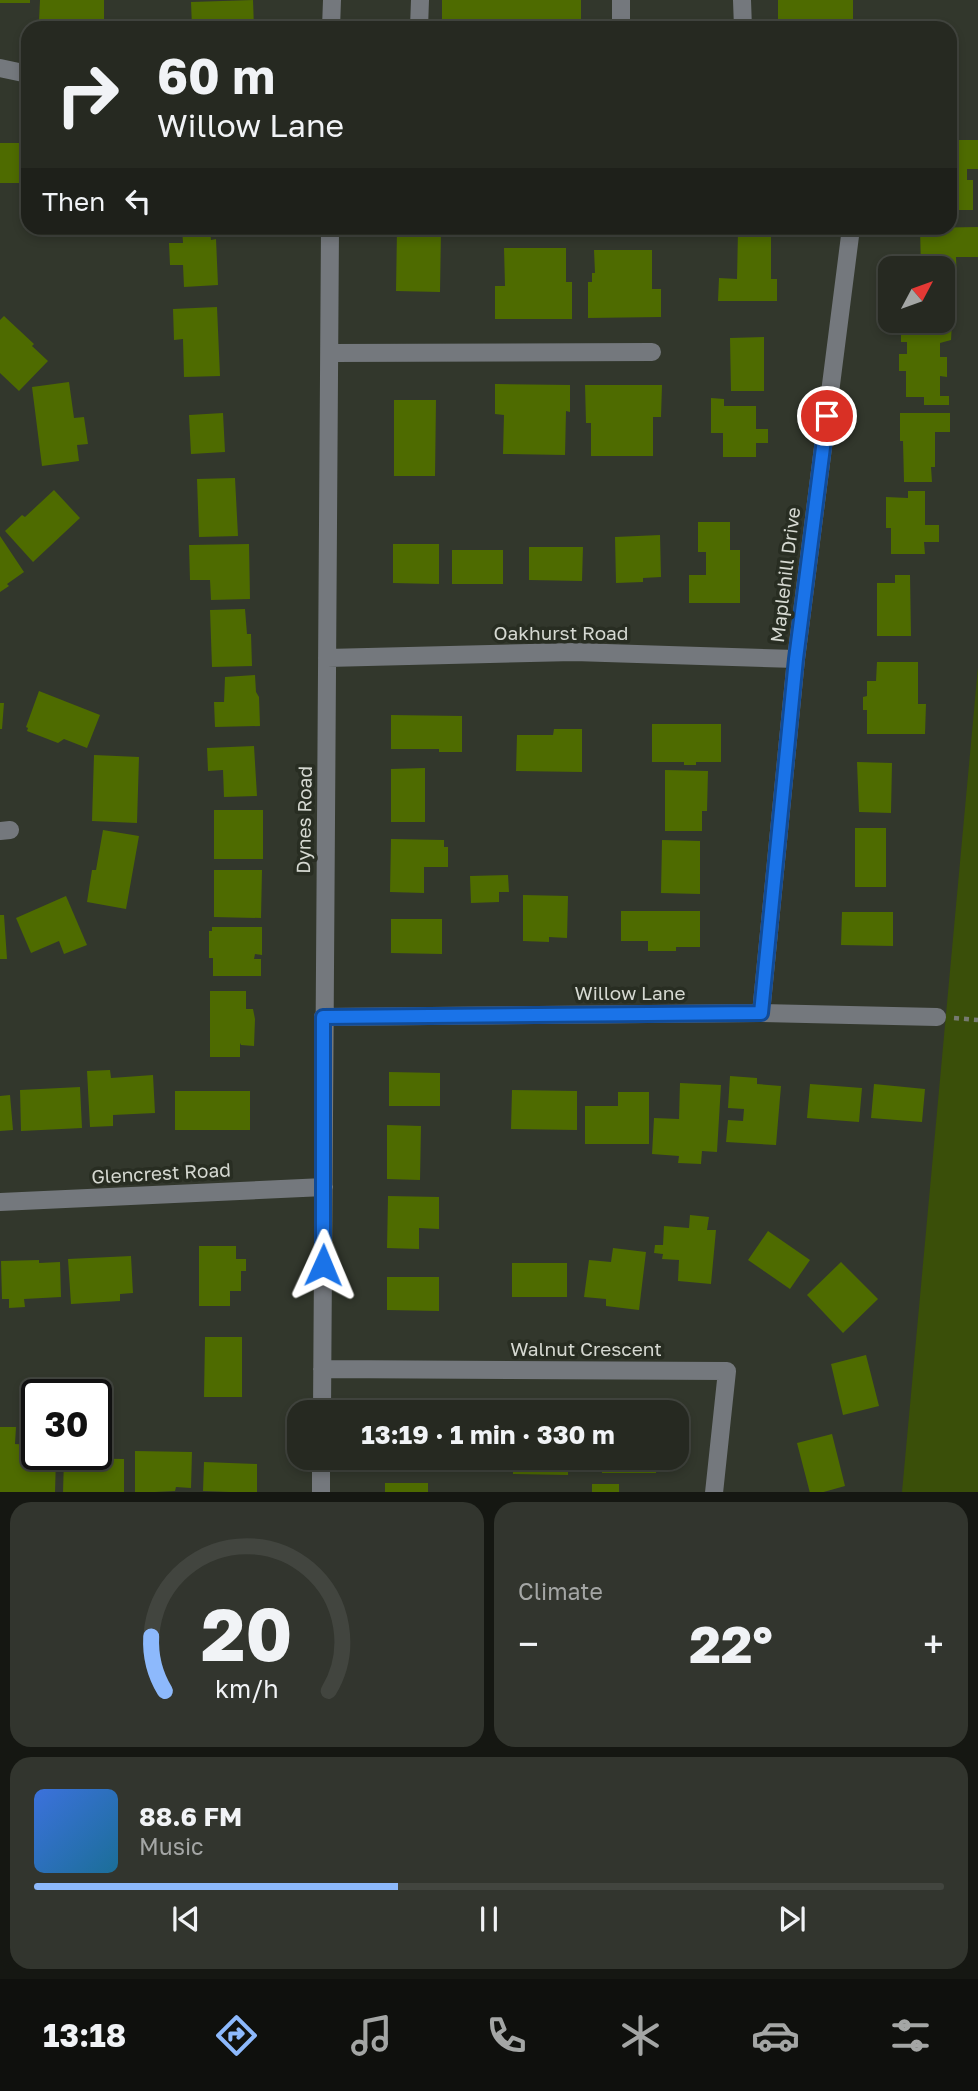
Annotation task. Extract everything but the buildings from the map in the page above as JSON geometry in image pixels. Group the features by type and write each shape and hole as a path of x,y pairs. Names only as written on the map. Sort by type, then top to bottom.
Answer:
{"street":[{"path":"331,21 332,0"},
{"path":"419,21 420,0"},
{"path":"621,0 621,21"},
{"path":"742,0 743,21"},
{"path":"0,68 21,72"},
{"name":"Dynes Road","path":"321,1400 330,235"},
{"name":"Maplehill Drive","path":"761,1013 796,659 851,235"},
{"path":"331,353 652,352"},
{"name":"Oakhurst Road","path":"327,658 574,652 796,659"},
{"name":"Willow Lane","path":"323,1017 761,1013 937,1017"},
{"name":"Glencrest Road","path":"0,1202 324,1187"},
{"name":"Walnut Crescent","path":"322,1368 727,1371 714,1492"},
{"path":"321,1470 321,1492"}],"green space":[{"path":"978,667 978,1492 902,1492"}],"route":[{"path":"323,1265 323,1017 761,1013 796,659 827,416"}]}
